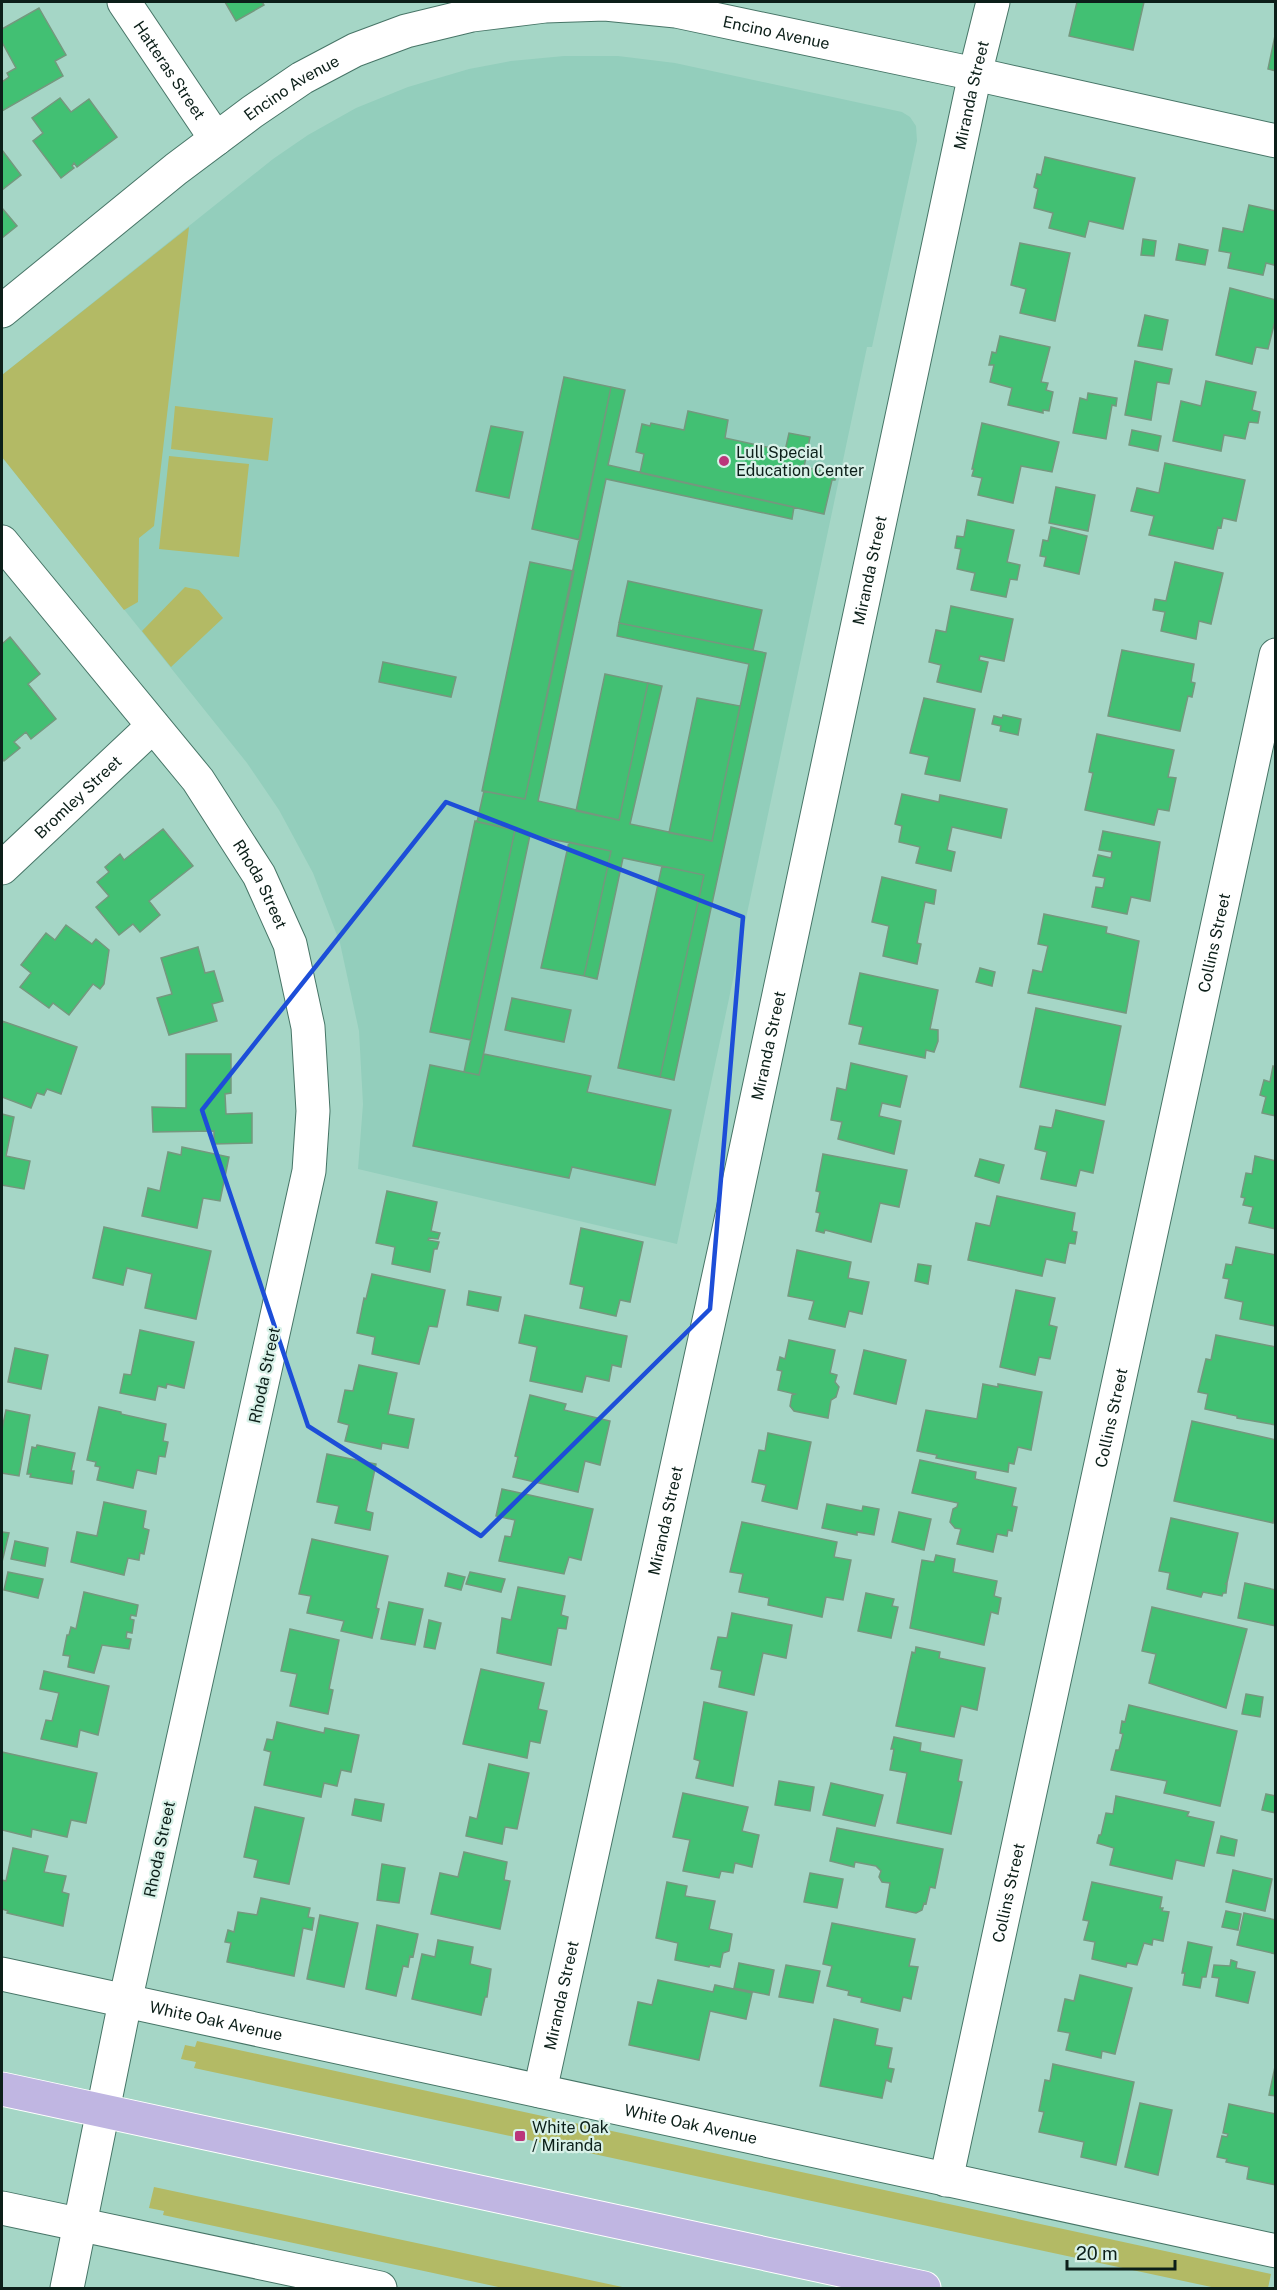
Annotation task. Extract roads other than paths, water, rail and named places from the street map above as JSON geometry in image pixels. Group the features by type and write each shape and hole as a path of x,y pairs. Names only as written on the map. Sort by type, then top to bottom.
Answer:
{"main road":[{"path":"2,2089 924,2289"}],"street":[{"name":"Hatteras Street","path":"124,2 216,139"},
{"name":"Miranda Street","path":"540,2091 730,1222 975,74 993,2"},
{"name":"Encino Avenue","path":"2,311 216,139 302,78 355,50 406,31 472,15 545,6 605,4 676,10 1275,141"},
{"name":"Rhoda Street","path":"2,542 198,780 259,875 290,944 308,1027 313,1111 309,1171 125,2002 67,2289"},
{"name":"Collins Street","path":"946,2180 1275,655"},
{"name":"Bromley Street","path":"2,868 153,726"},
{"name":"White Oak Avenue","path":"2,1974 1275,2251"},
{"path":"2,2208 380,2289"}],"place":[{"name":"Lull Special Education Center","path":"724,461"},
{"name":"White Oak / Miranda","path":"520,2136"}]}
